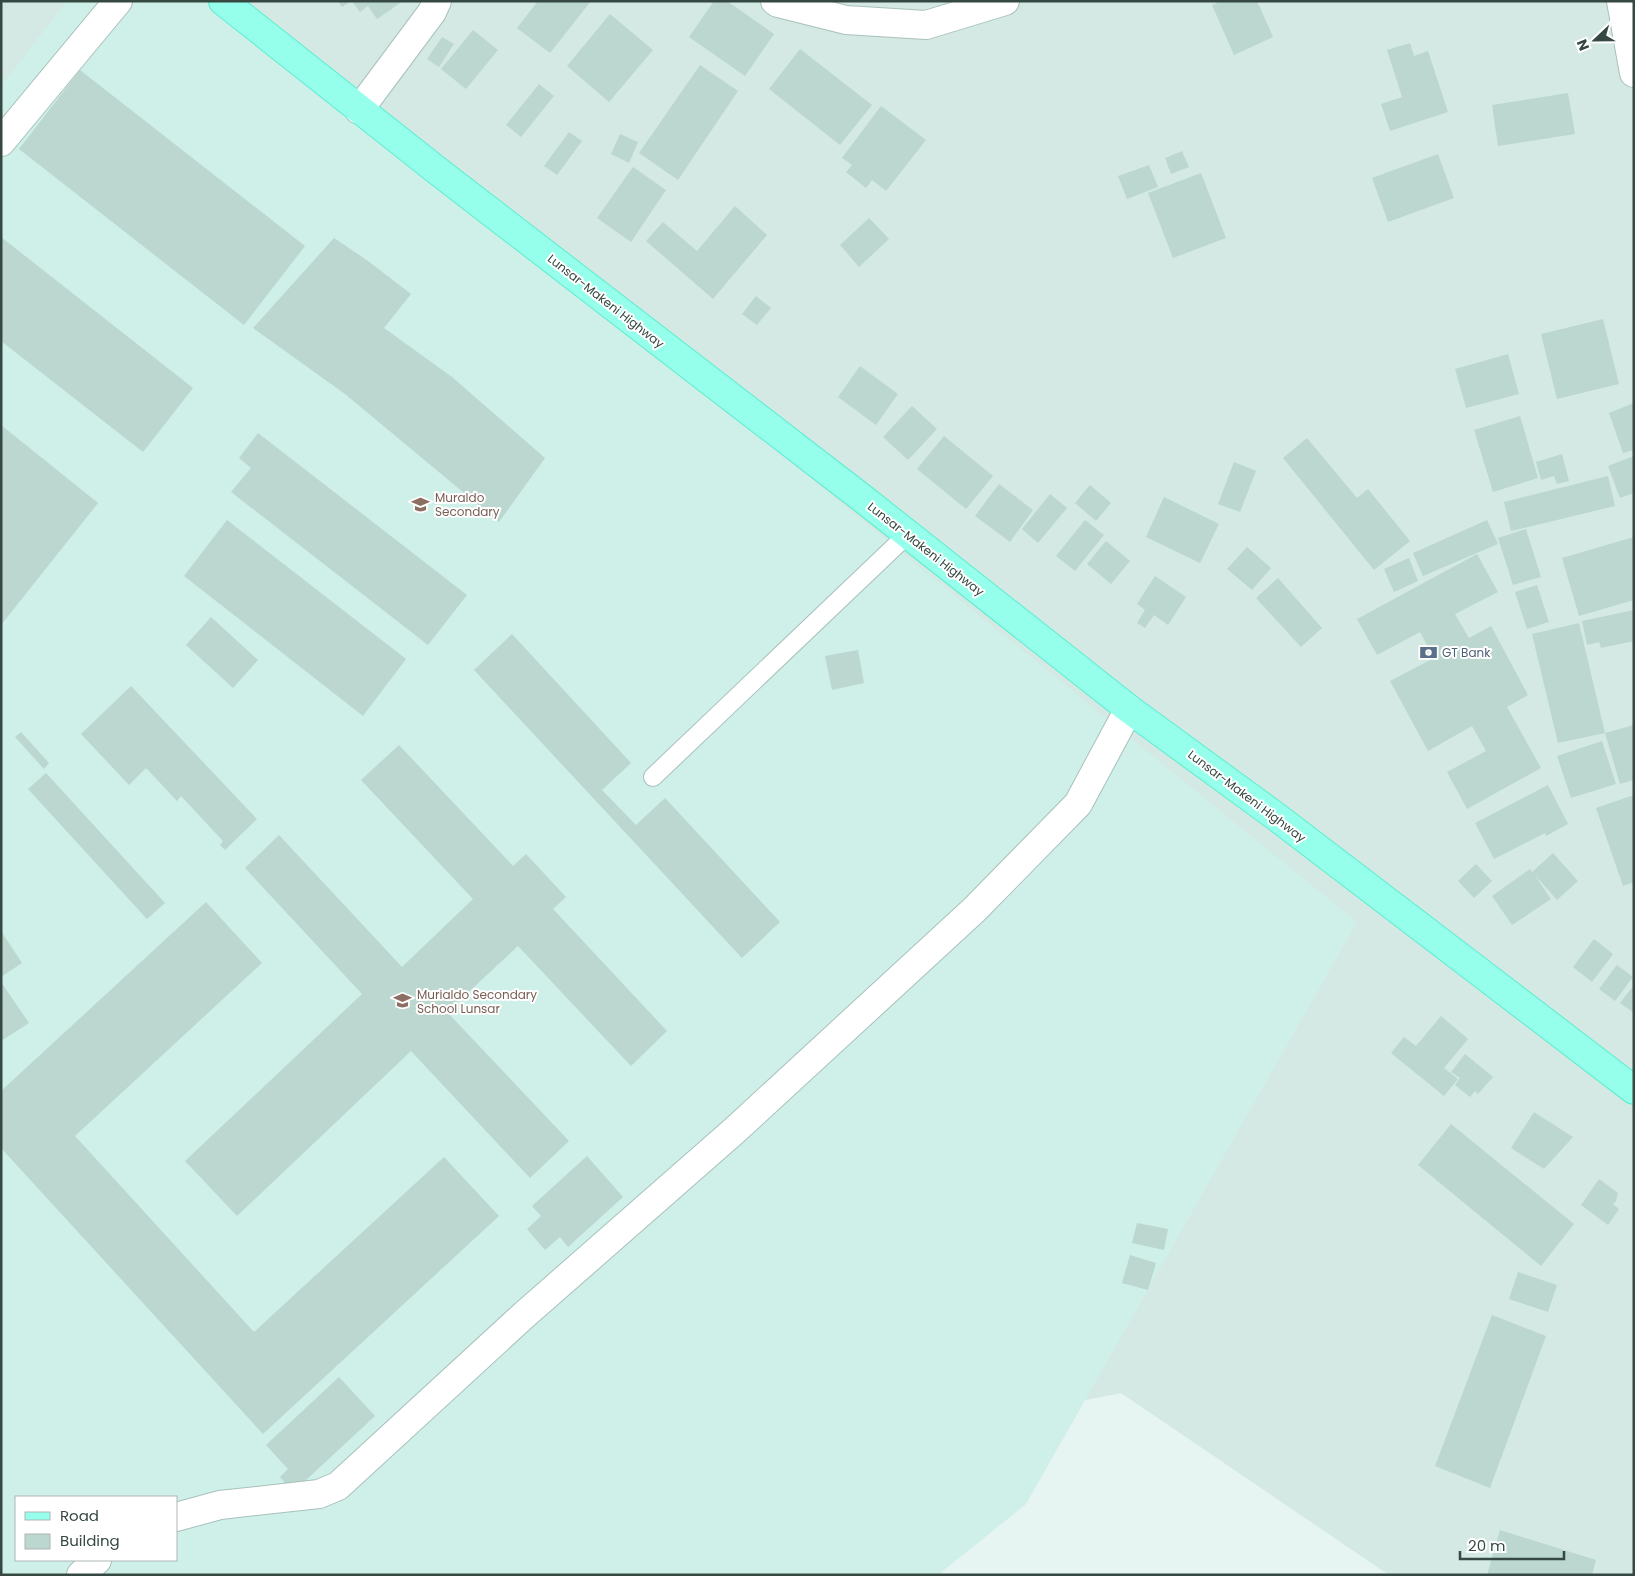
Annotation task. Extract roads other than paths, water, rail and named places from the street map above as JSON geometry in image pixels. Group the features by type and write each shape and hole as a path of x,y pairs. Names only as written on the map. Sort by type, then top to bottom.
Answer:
{"main road":[{"name":"Lunsar-Makeni Highway","path":"223,1 446,178 908,534 1129,709 1278,818 1634,1090"}],"street":[{"path":"1,142 118,1"},
{"path":"359,110 432,12 438,1"},
{"path":"775,1 846,20 926,25 1005,1"},
{"path":"1621,1 1634,73"},
{"path":"178,1516 220,1505 319,1494 338,1486 523,1316 734,1131 974,910 1078,804 1129,709"},
{"path":"81,1575 96,1561"}],"lane":[{"path":"653,777 908,534"}],"place":[{"name":"Muraldo Secondary","path":"421,504"},
{"name":"GT Bank","path":"1428,652"},
{"name":"Murialdo Secondary School Lunsar","path":"403,1001"}]}
